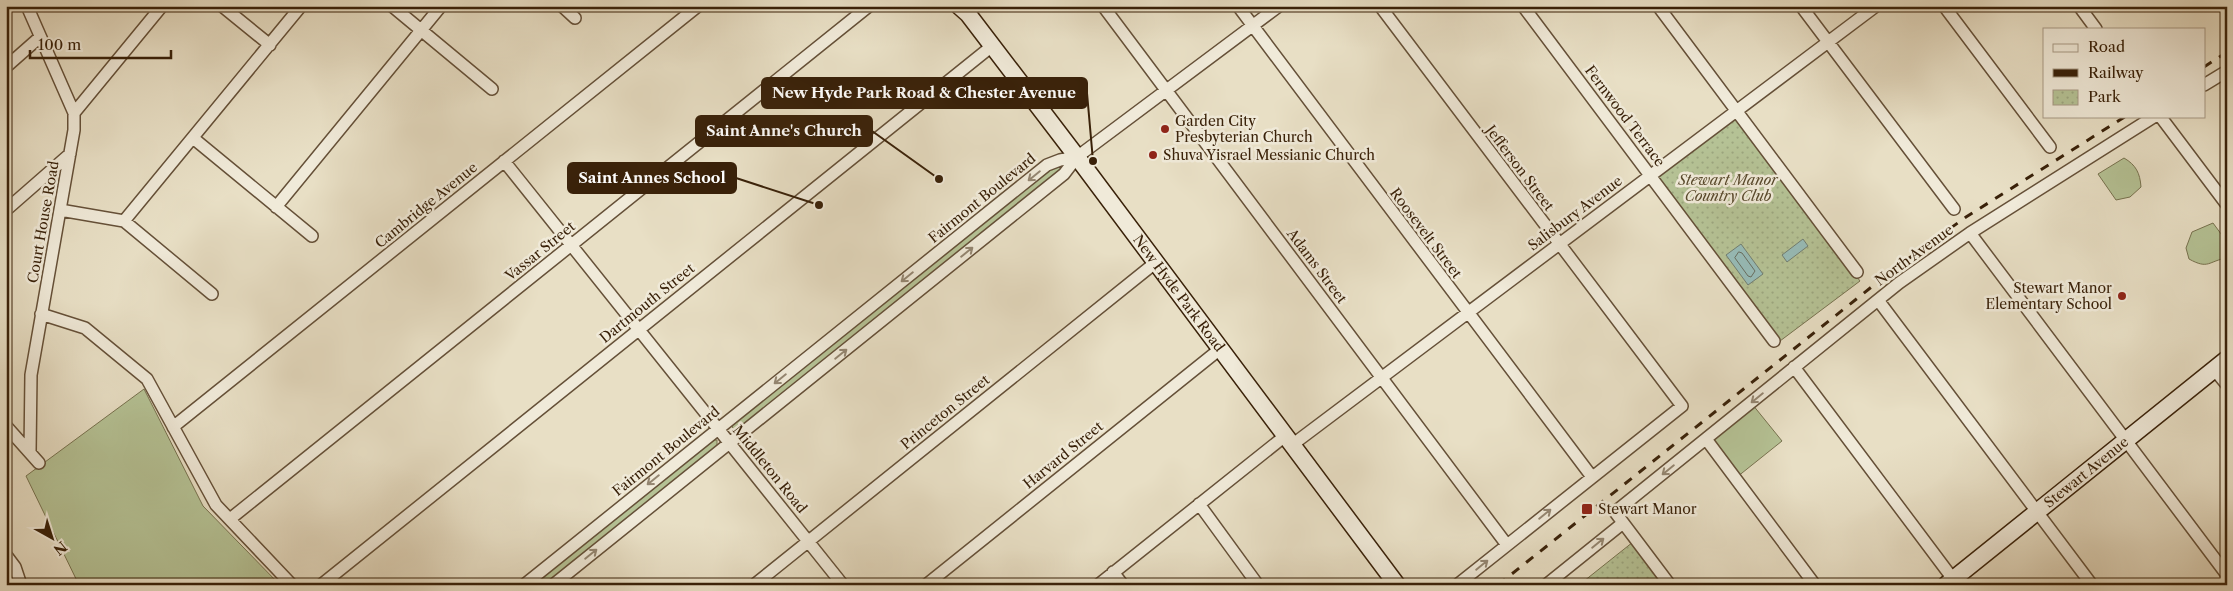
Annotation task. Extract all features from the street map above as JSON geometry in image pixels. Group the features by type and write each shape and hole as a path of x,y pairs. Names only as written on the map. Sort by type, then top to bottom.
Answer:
{"main road":[{"name":"New Hyde Park Road","path":"959,6 968,14 1077,157 1396,585"},
{"name":"Stewart Avenue","path":"1952,583 2220,364"}],"street":[{"name":"Court House Road","path":"27,6 74,113 74,130 70,154 30,375 30,452"},
{"path":"74,113 162,6"},
{"path":"222,6 270,45"},
{"path":"124,221 301,6"},
{"path":"392,6 492,89"},
{"path":"276,207 441,6"},
{"path":"562,6 575,18"},
{"name":"Cambridge Avenue","path":"173,427 698,6"},
{"name":"Vassar Street","path":"230,519 869,6"},
{"name":"Adams Street","path":"1103,6 1507,545"},
{"name":"Roosevelt Street","path":"1238,6 1592,477"},
{"path":"553,585 1064,174 1077,157 1279,6"},
{"name":"Jefferson Street","path":"1380,6 1682,406 1592,477"},
{"name":"Fernwood Terrace","path":"1523,6 1774,340"},
{"path":"1658,6 1857,272"},
{"path":"1801,6 1954,209"},
{"name":"Salisbury Avenue","path":"1098,585 1199,504 1381,377 1876,6"},
{"path":"1944,6 2050,147"},
{"path":"2079,6 2095,28"},
{"path":"6,67 40,37"},
{"name":"Dartmouth Street","path":"321,585 992,46"},
{"path":"2206,84 2227,71"},
{"name":"North Avenue","path":"1624,523 1615,512 1878,300 1970,233 2152,118"},
{"path":"2162,118 2227,205"},
{"path":"193,138 312,236"},
{"path":"6,210 70,154"},
{"name":"Fairmont Boulevard","path":"524,585 1047,165 1077,157"},
{"name":"Middleton Road","path":"504,162 843,585"},
{"path":"60,210 124,221 212,294"},
{"path":"1970,233 2227,575"},
{"name":"Princeton Street","path":"754,585 1155,263"},
{"path":"1878,300 2092,585"},
{"path":"41,314 85,328 147,379 212,499 292,585"},
{"name":"Harvard Street","path":"926,585 1220,349"},
{"path":"2220,364 2227,385"},
{"path":"1794,367 1952,583"},
{"path":"6,426 39,463"},
{"path":"1706,439 1815,585"},
{"path":"1457,585 1592,477"},
{"path":"1199,504 1258,585"},
{"path":"1546,585 1624,523 1670,585"},
{"path":"7,555 16,567 21,585"},
{"path":"1113,572 1123,585"}],"green space":[{"name":"Stewart Manor Country Club","path":"1736,115 1860,281 1780,341 1655,175"},
{"path":"2124,158 2137,170 2141,187 2130,197 2116,200 2098,174"},
{"path":"1058,163 1063,163 1063,168 738,431 733,429 732,425"},
{"path":"2213,223 2227,242 2227,258 2208,264 2201,264 2189,259 2186,248 2192,232"},
{"path":"144,389 203,506 280,585 79,585 26,476"},
{"path":"1748,399 1782,441 1737,477 1704,434"},
{"path":"713,440 717,440 717,447 546,585 532,585"},
{"path":"1633,542 1666,585 1579,585"}],"water":[{"path":"1803,239 1808,246 1787,262 1782,255"},
{"path":"1741,244 1763,274 1748,285 1726,255"}],"railway":[{"path":"2206,66 2227,52"},
{"path":"1498,585 1894,269 1966,217 2123,118"}],"place":[{"name":"Garden City Presbyterian Church","path":"1165,129"},
{"name":"Shuva Yisrael Messianic Church","path":"1153,155"},
{"name":"New Hyde Park Road & Chester Avenue","path":"1093,161"},
{"name":"Saint Anne's Church","path":"939,179"},
{"name":"Saint Annes School","path":"819,205"},
{"name":"Stewart Manor Elementary School","path":"2122,296"},
{"name":"Stewart Manor","path":"1587,509"}]}
